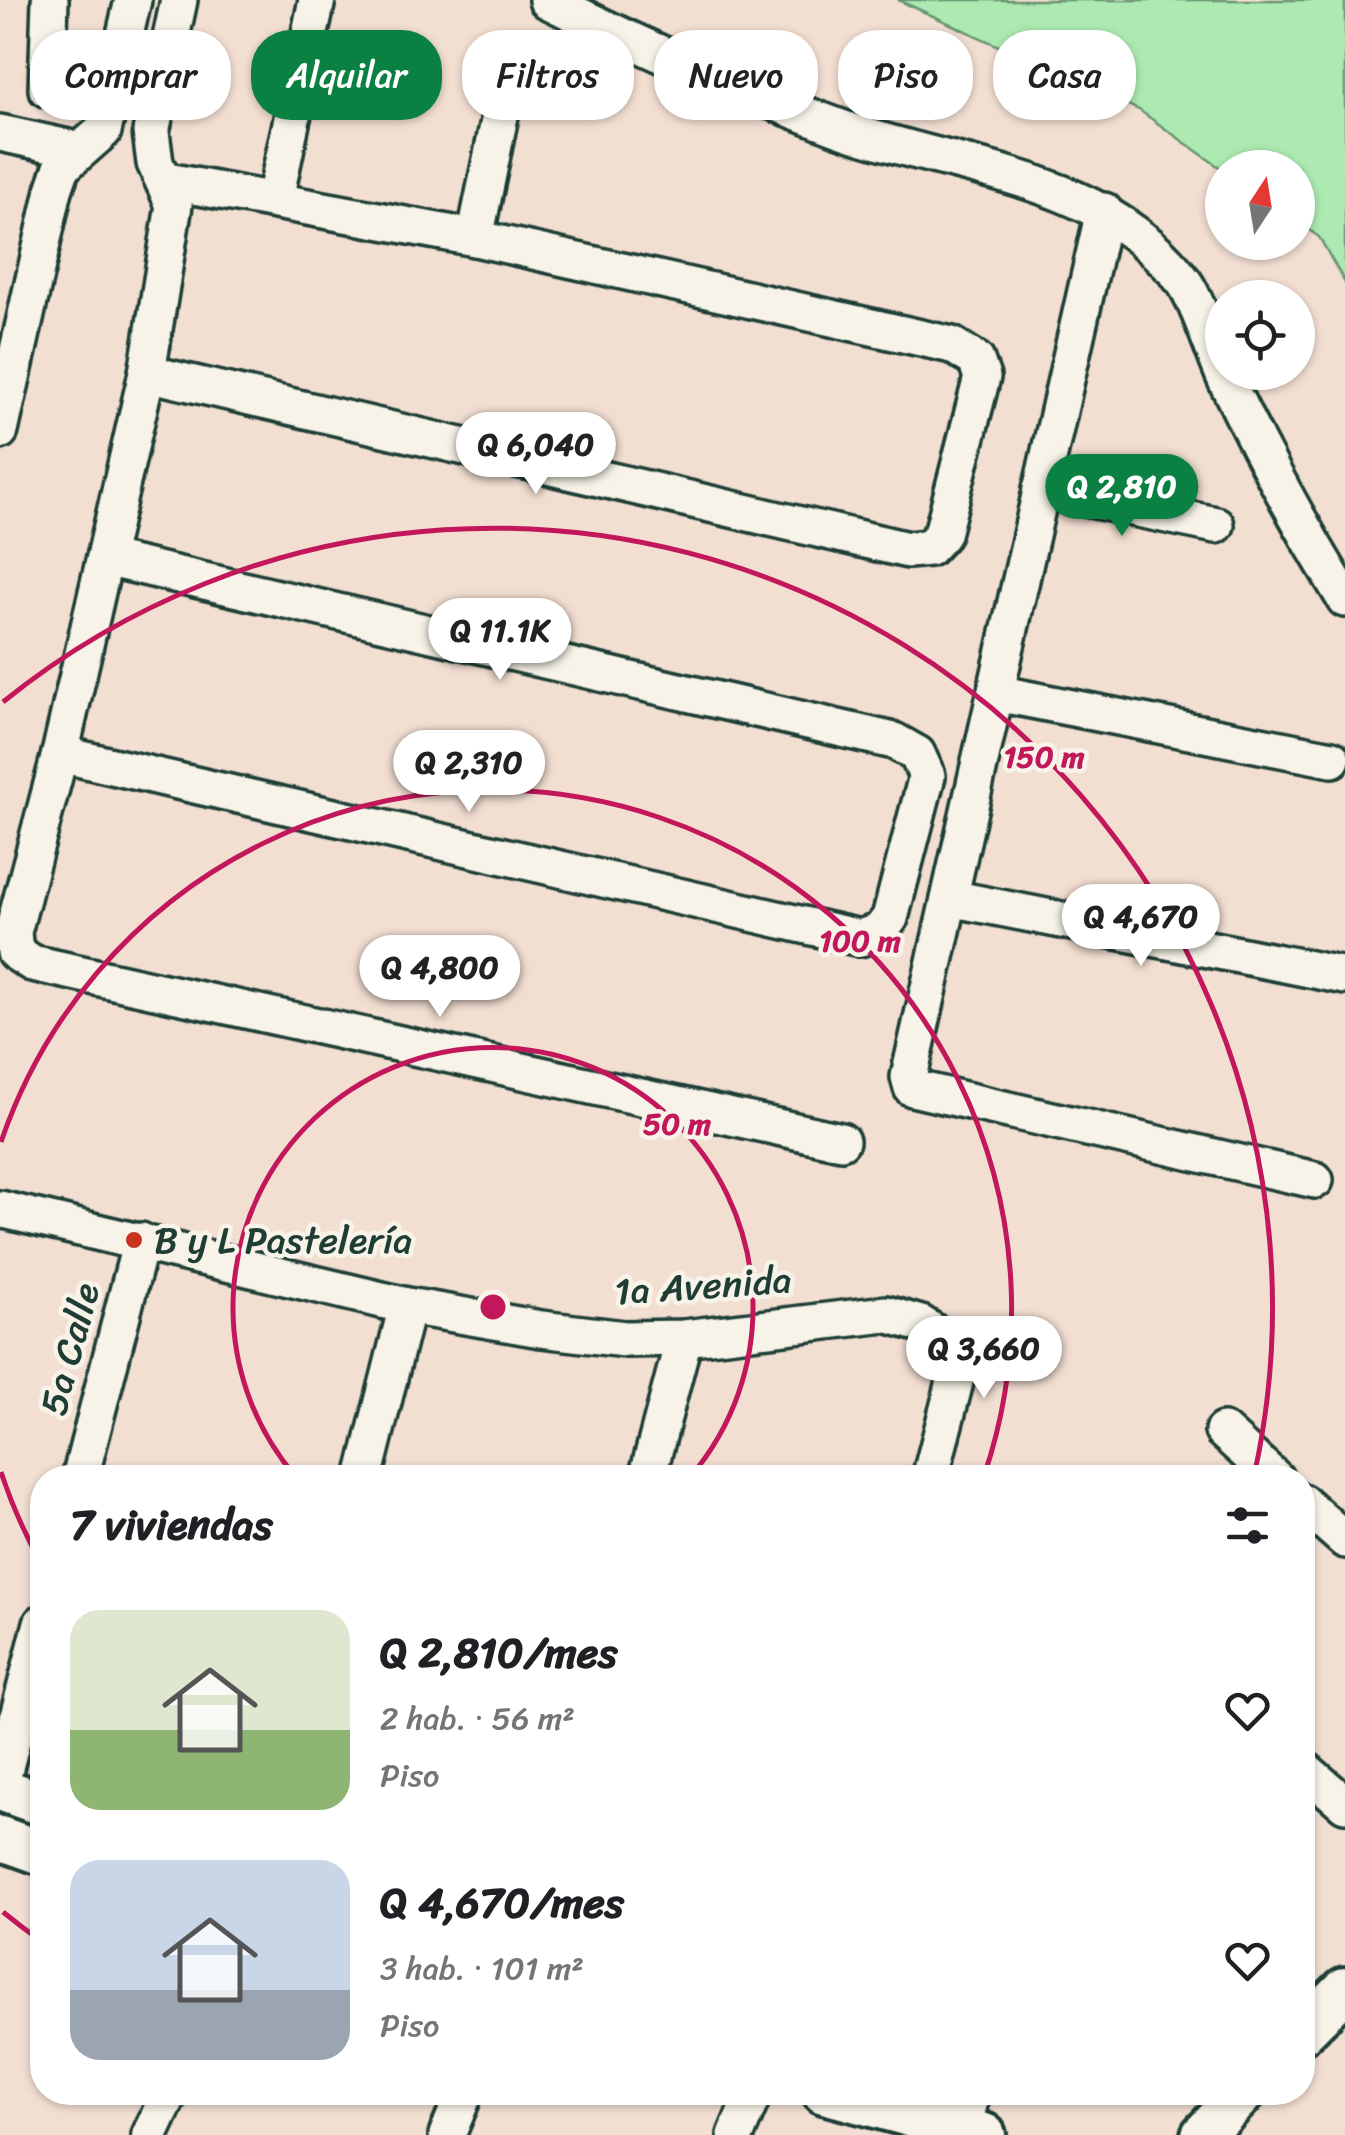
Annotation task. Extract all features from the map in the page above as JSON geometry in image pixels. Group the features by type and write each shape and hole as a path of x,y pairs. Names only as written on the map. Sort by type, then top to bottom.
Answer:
{"street":[{"path":"49,30 50,0"},
{"path":"0,430 10,343 54,190 62,167 103,132 133,0"},
{"path":"178,0 152,132 154,163 167,181 174,205 147,373 60,754 14,932 16,952 32,963 841,1141"},
{"path":"275,199 317,0"},
{"path":"547,0 675,63 844,129 1025,180 1104,211 1147,245 1186,285 1205,337 1282,496 1345,599"},
{"path":"476,238 499,120"},
{"path":"0,133 78,150"},
{"path":"147,373 908,550 929,548 942,534 982,378 976,360 952,346 476,238 167,181"},
{"path":"1104,211 910,1078 912,1088 1315,1180"},
{"path":"1042,489 1216,525"},
{"path":"60,754 860,938 880,932 890,918 927,776 917,754 894,741 105,558"},
{"path":"996,694 1332,759"},
{"path":"950,898 1345,976"},
{"name":"1a Avenida","path":"0,1209 407,1306 625,1339 684,1338 886,1314 921,1324 940,1336 952,1354 956,1378 933,1465"},
{"name":"5a Calle","path":"83,1465 142,1241"},
{"path":"367,1465 407,1306"},
{"path":"650,1465 684,1338"},
{"path":"1223,1431 1261,1465"},
{"path":"1315,1513 1345,1540"},
{"path":"30,1671 0,1788 30,1799"},
{"path":"1315,1778 1345,1804"},
{"path":"0,1838 30,1848"},
{"path":"1315,2018 1345,1988"},
{"path":"150,2135 164,2105"},
{"path":"447,2135 460,2105"},
{"path":"736,2135 749,2105"},
{"path":"903,2105 973,2119"},
{"path":"1203,2135 1232,2105"}],"green space":[{"path":"898,0 1345,0 1345,283 1315,234 1315,150 1205,150 1205,157 1136,109 1136,30 993,30 993,43 973,34 973,30 964,30"}],"place":[{"name":"B y L Pastelería","path":"134,1240"}]}
